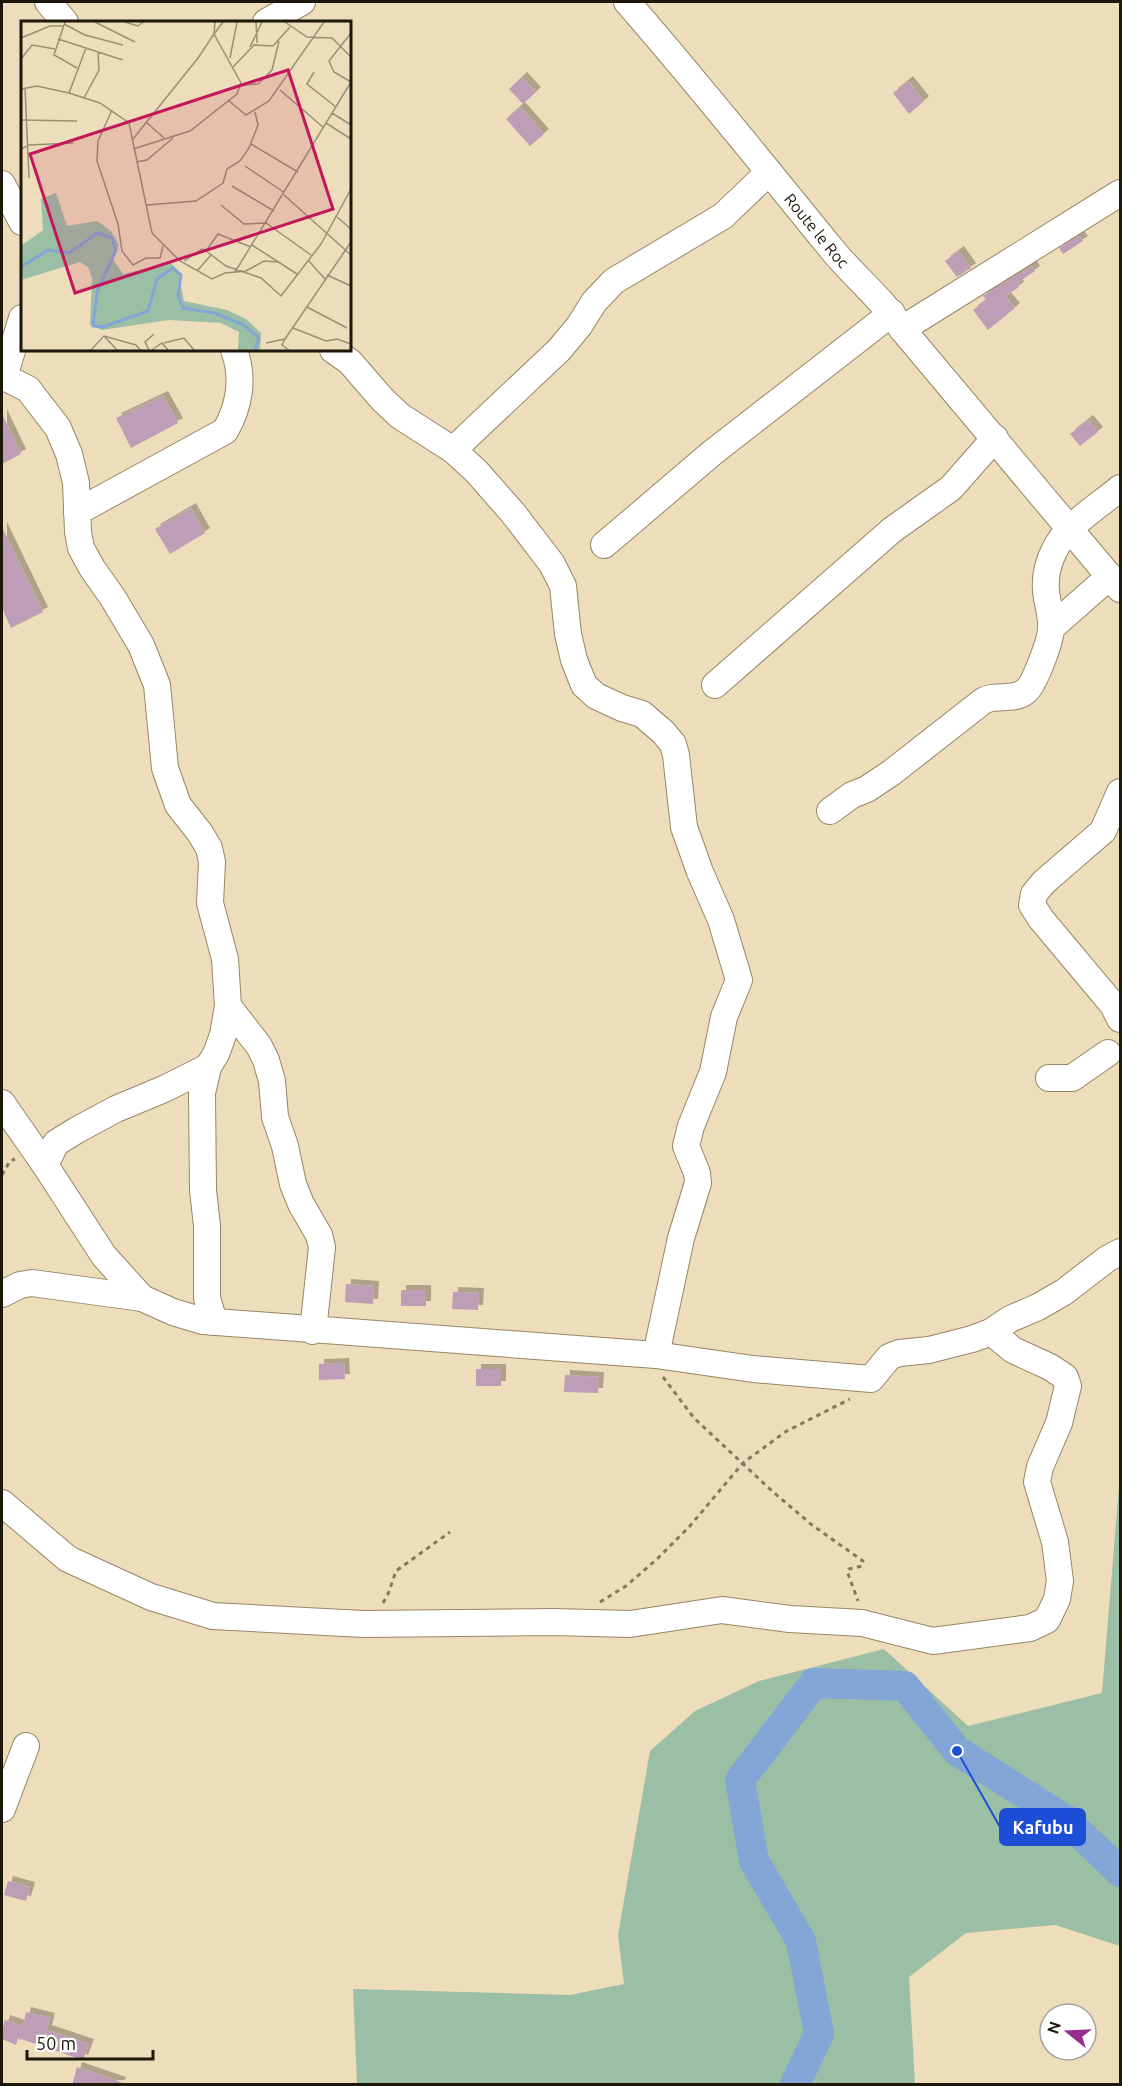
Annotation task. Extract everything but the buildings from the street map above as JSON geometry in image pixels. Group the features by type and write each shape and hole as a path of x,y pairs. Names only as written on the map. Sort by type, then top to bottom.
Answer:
{"street":[{"path":"48,2 64,21"},
{"path":"268,21 302,2"},
{"name":"Route le Roc","path":"627,2 681,63 843,263 897,321 1115,582"},
{"path":"453,450 559,350 579,326 594,302 614,281 723,216 769,172"},
{"path":"2,184 21,220"},
{"path":"604,545 712,453 897,321 1120,193"},
{"path":"21,321 3,377 28,389 58,428 69,454 76,483 81,548 141,645 157,685 165,768 178,806 200,832 209,848 212,861 210,903 225,959 228,1006 223,1035 208,1067 202,1093 207,1298 214,1322"},
{"path":"77,512 225,431 233,417 240,394 239,362 234,351"},
{"path":"334,351 350,362 400,416 453,450 477,471 552,564 563,586 568,634 574,660 584,685 596,696 642,714 673,744 680,776 681,815 684,827 721,920 739,980 724,1017 713,1072 691,1126 686,1146 697,1173 698,1183 681,1238 657,1364"},
{"path":"715,685 910,515 951,488 1002,447"},
{"path":"830,811 852,795 867,789 891,773 989,697 1014,697 1025,692 1034,681 1051,628 1046,579 1054,549 1071,529 1120,488"},
{"path":"1051,628 1115,582"},
{"path":"1120,792 1102,831 1044,882 1034,894 1032,905 1041,919 1113,1005 1120,1019"},
{"path":"228,1006 259,1046 266,1060 272,1081 275,1117 285,1146 293,1184 301,1204 319,1235 322,1246 313,1330"},
{"path":"1049,1078 1072,1078 1116,1055"},
{"path":"45,1165 56,1143 77,1130 116,1109 208,1067"},
{"path":"2,1104 104,1256 142,1298"},
{"path":"2,1294 20,1285 32,1283 142,1298 173,1312 203,1321 657,1364 871,1379 889,1357 899,1353 929,1350 991,1332 1010,1319 1064,1292 1107,1259 1120,1252"},
{"path":"2,1503 68,1559 151,1597 213,1616 363,1624 542,1622 630,1624 722,1610 790,1619 862,1623 933,1641 1030,1628 1047,1620 1057,1599 1060,1581 1055,1542 1037,1482 1040,1467 1059,1424 1068,1386 1065,1377 1013,1350 991,1332"},
{"path":"2,1809 26,1746"}],"path":[{"path":"657,1364 694,1418 812,1525 863,1561 862,1566 847,1571 858,1602 862,1623"},
{"path":"591,1607 626,1586 656,1560 689,1527 743,1463 785,1432 840,1406 858,1394 871,1379"},
{"path":"363,1624 388,1594 396,1571 450,1532"}],"green space":[{"path":"1120,1475 1120,1946 1055,1925 966,1933 909,1977 915,2084 357,2084 353,1989 570,1995 624,1984 618,1935 650,1751 695,1711 759,1681 884,1649 968,1726 1102,1693"}],"waterway":[{"path":"795,2084 819,2034 801,1941 754,1861 740,1780 814,1683 905,1686 957,1751 1066,1820 1120,1872"}],"place":[{"name":"Kafubu","path":"957,1751"}]}
